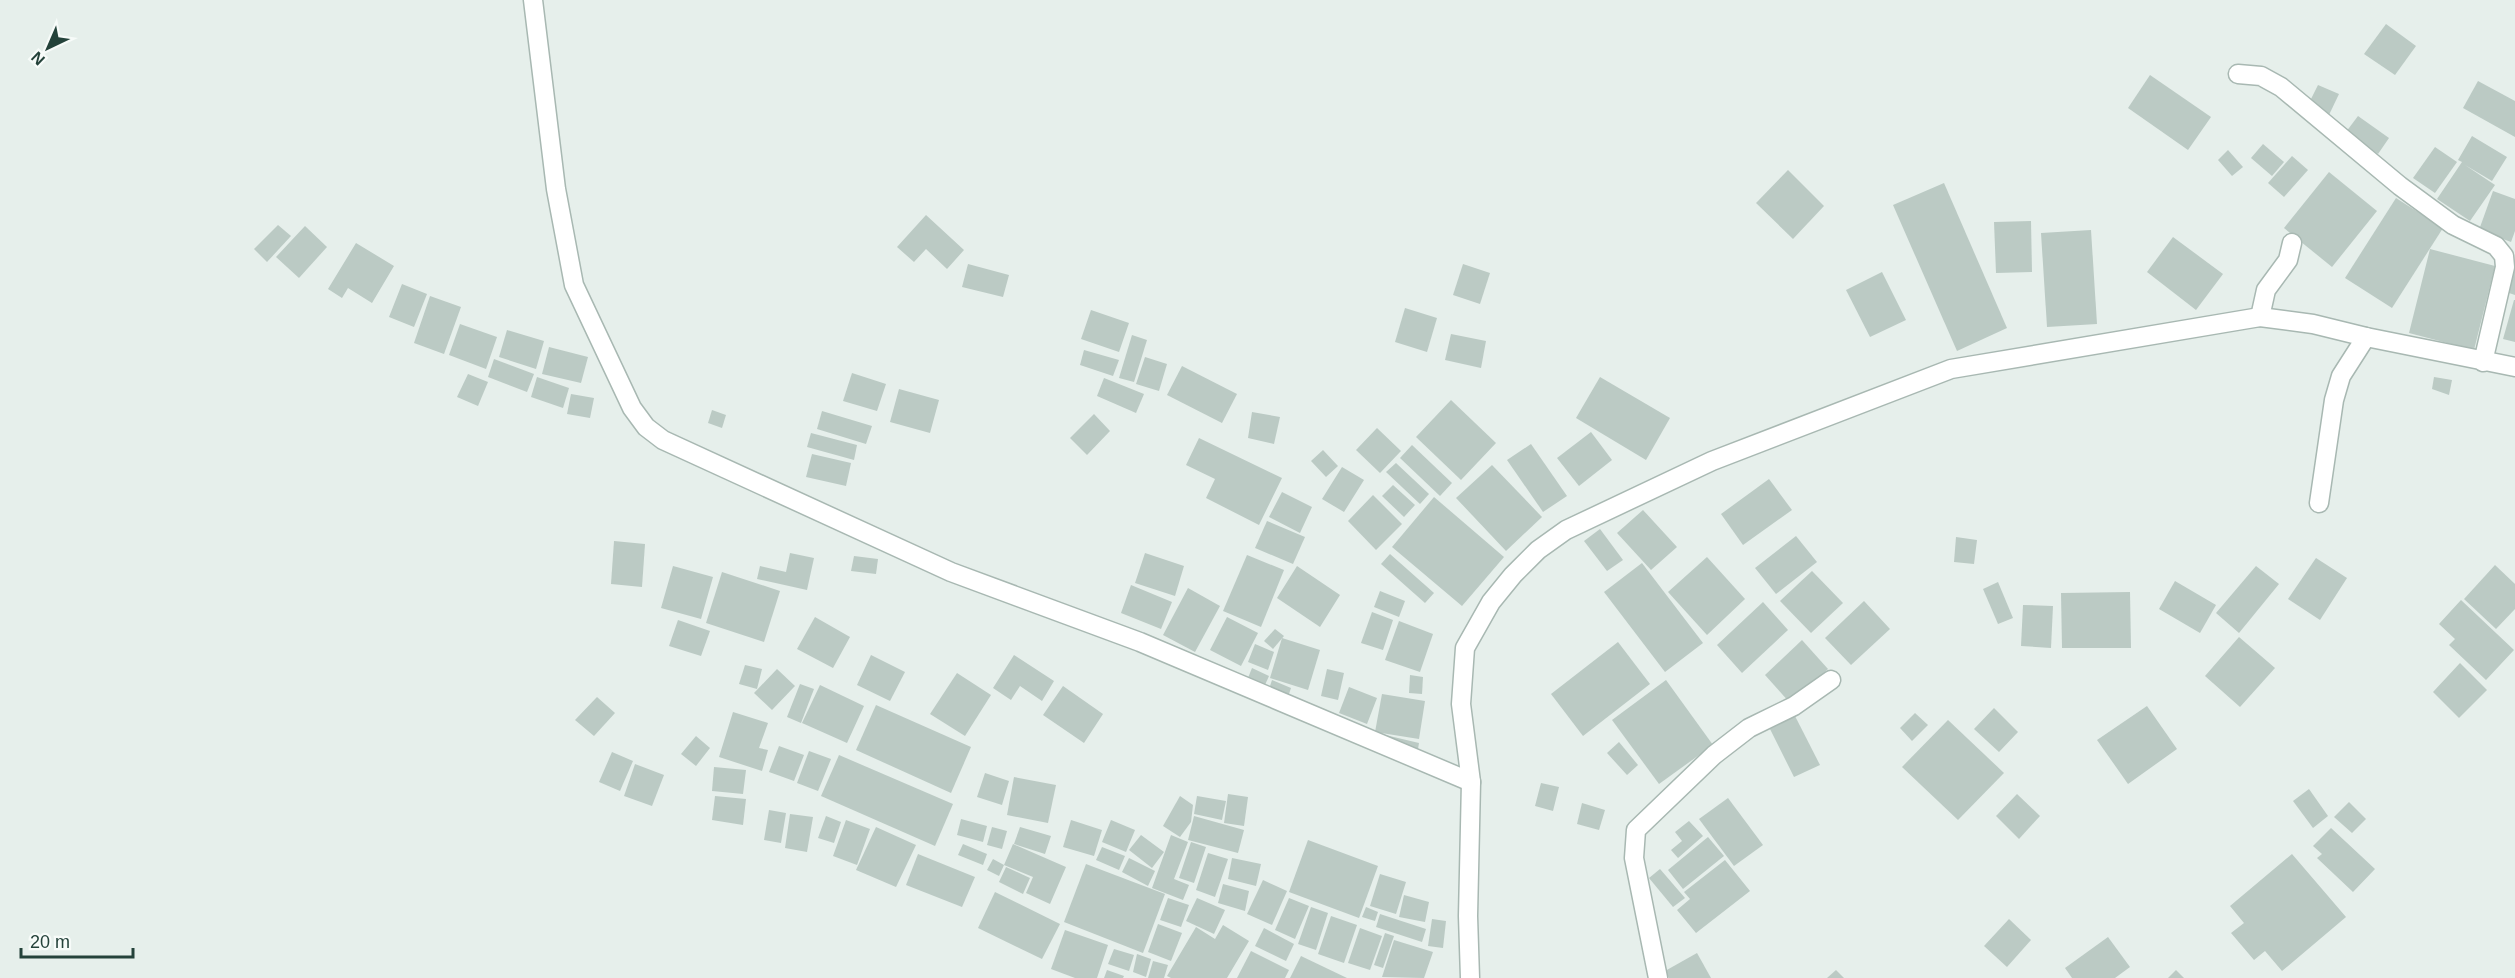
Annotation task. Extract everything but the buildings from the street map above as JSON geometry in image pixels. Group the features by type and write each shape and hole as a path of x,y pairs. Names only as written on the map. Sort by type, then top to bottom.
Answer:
{"street":[{"path":"533,0 556,189 574,285 632,408 646,427 663,440 951,572 1140,642 1471,782"},
{"path":"2238,74 2261,76 2281,87 2391,179 2453,225 2496,246 2504,256 2505,267 2483,362"},
{"path":"2260,317 2266,290 2288,260 2292,243"},
{"path":"1470,978 1468,916 1471,782 1461,704 1465,648 1491,602 1514,575 1538,550 1566,530 1712,461 1951,369 2260,317 2313,324 2366,338 2515,367"},
{"path":"2319,503 2334,400 2341,376 2366,338"},
{"path":"1658,978 1634,858 1636,830 1714,755 1749,728 1794,706 1831,680"}]}
